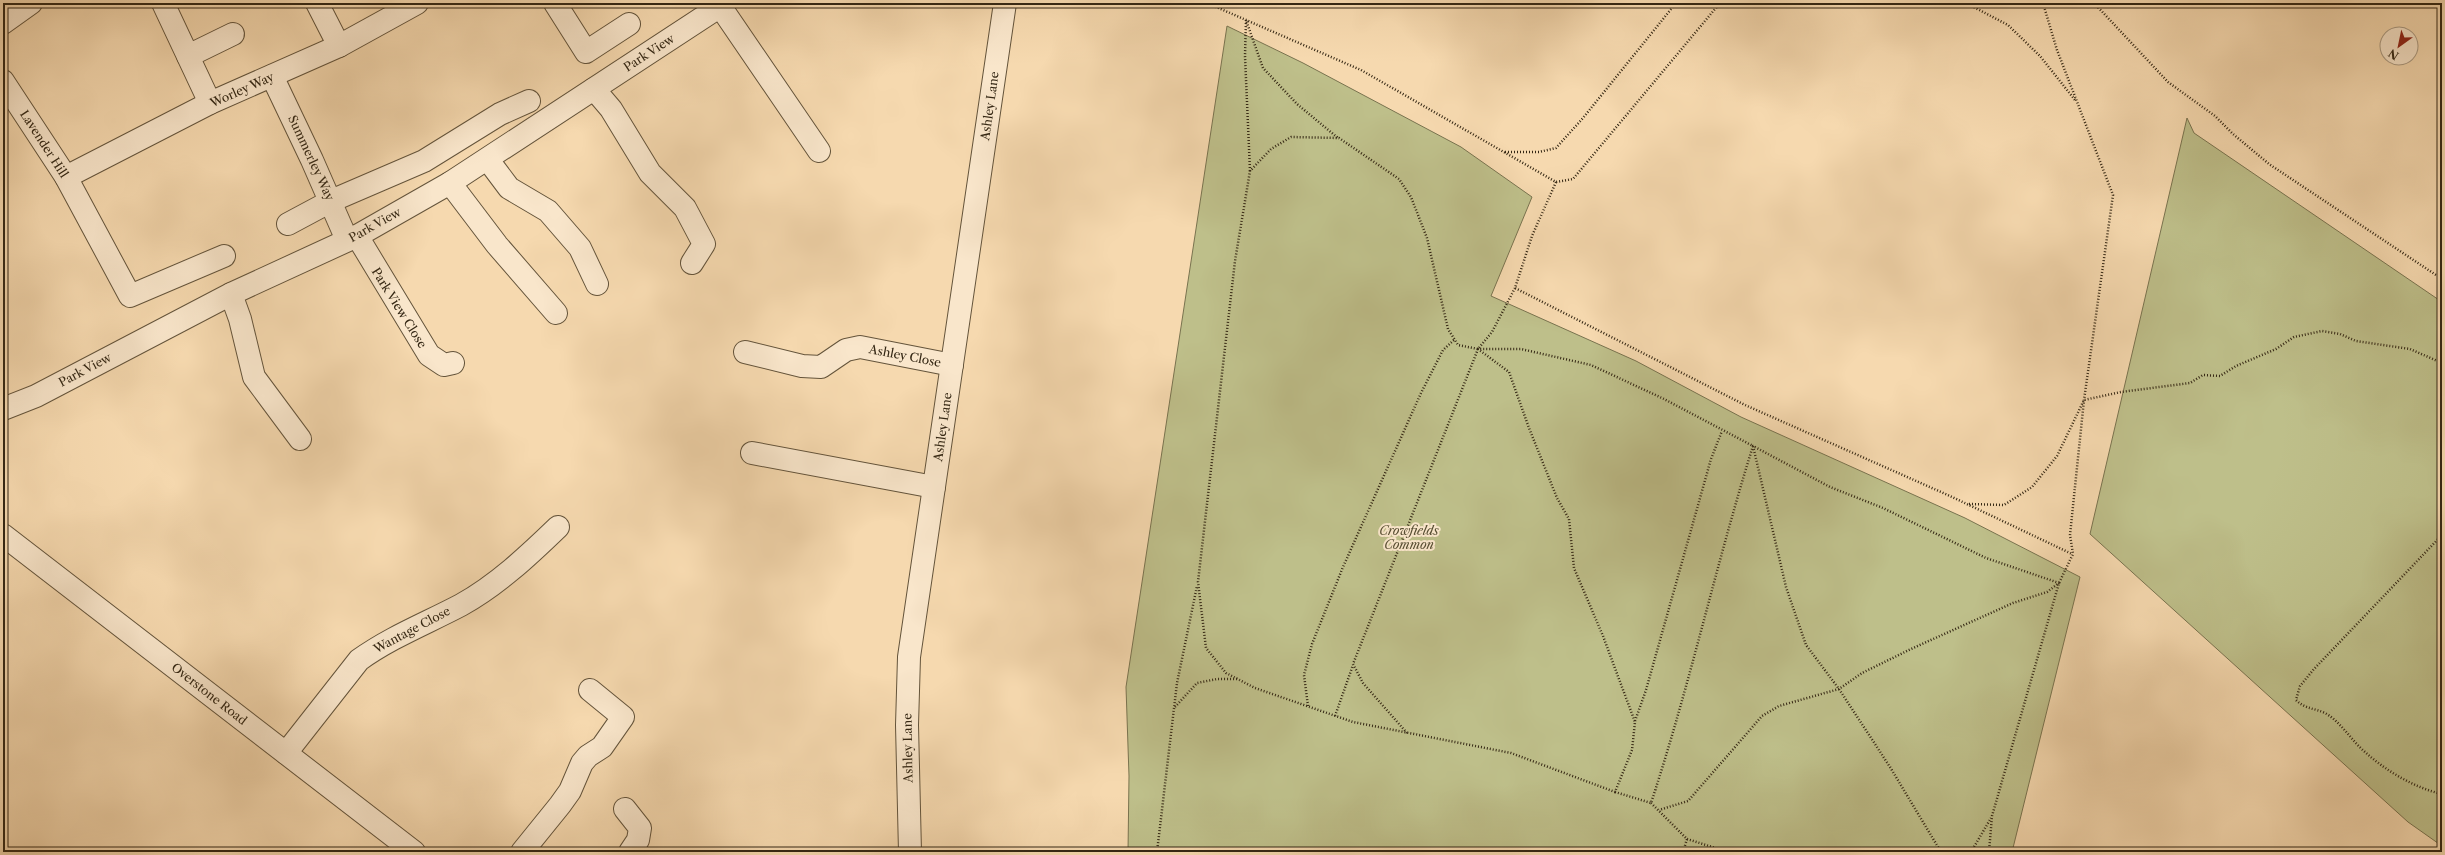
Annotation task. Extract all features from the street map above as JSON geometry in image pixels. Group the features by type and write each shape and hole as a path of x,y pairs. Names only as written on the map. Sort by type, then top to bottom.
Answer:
{"street":[{"path":"3,23 31,3"},
{"path":"163,3 210,103"},
{"path":"317,3 339,46"},
{"name":"Worley Way","path":"66,177 210,103 339,46 417,3"},
{"path":"556,3 586,52 629,24"},
{"name":"Ashley Lane","path":"910,852 907,725 909,656 1005,3"},
{"path":"723,5 819,151"},
{"name":"Park View","path":"3,409 36,396 231,294 352,238 488,160 723,5"},
{"path":"188,56 233,34"},
{"name":"Summerley Way","path":"272,76 330,201 352,238"},
{"name":"Lavender Hill","path":"3,82 85,208 130,296 224,256"},
{"path":"594,89 611,109 650,173 685,208 704,244 692,263"},
{"path":"288,224 330,201 424,162 500,114 529,102"},
{"path":"488,160 509,188 548,211 580,248 597,284"},
{"path":"450,183 497,245 556,313"},
{"name":"Park View Close","path":"352,238 429,355 444,365 453,363"},
{"path":"231,294 240,319 254,377 300,439"},
{"name":"Ashley Close","path":"745,352 802,366 822,367 846,350 860,347 952,365"},
{"path":"752,453 934,488"},
{"name":"Wantage Close","path":"286,753 359,660 374,649 461,604 492,585 511,570 558,527"},
{"name":"Overstone Road","path":"3,535 414,852"},
{"path":"522,852 570,791 582,763 588,756 602,747 623,717 590,690"},
{"path":"625,808 640,828 638,840 630,852"}],"path":[{"path":"1207,3 1361,70 1556,182 1573,179 1720,3"},
{"path":"1504,152 1539,152 1556,148 1588,112 1676,3"},
{"path":"1966,3 2008,25 2040,56 2077,102"},
{"path":"1989,852 1992,816 2059,584 2073,554 2070,535 2084,400 2113,195 2077,102 2043,3"},
{"path":"2094,3 2168,82 2215,116 2233,134 2269,164 2442,279"},
{"path":"1246,20 1263,68 1297,104 1339,138 1399,179 1411,197 1427,238 1448,329 1458,345 1478,348 1521,349 1591,365 1664,399 1830,487 1883,508 1986,558 2059,584"},
{"path":"1157,852 1175,707 1198,582 1234,261 1250,171 1245,56 1246,20"},
{"path":"1250,171 1270,149 1291,137 1339,138"},
{"path":"1335,716 1353,664 1478,348 1492,332 1515,288 1532,236 1556,182"},
{"path":"1515,288 1745,405 1966,504 2073,554"},
{"path":"2084,400 2121,392 2190,383 2203,375 2220,376 2236,366 2276,349 2294,337 2322,331 2340,334 2356,341 2410,349 2442,363"},
{"path":"1308,706 1304,675 1312,644 1343,567 1421,392 1443,350 1455,339"},
{"path":"1478,348 1510,372 1529,428 1557,498 1569,519 1574,568 1603,636 1634,722"},
{"path":"1966,504 2004,505 2032,487 2057,456 2084,400"},
{"path":"1616,792 1632,750 1634,722 1646,690 1711,458 1722,431"},
{"path":"1752,446 1786,587 1806,645 1838,689 1890,767 1941,852"},
{"path":"1651,802 1668,750 1727,528 1752,446"},
{"path":"2442,535 2314,669 2300,686 2296,700 2302,707 2326,714 2365,752 2394,772 2423,790 2442,794"},
{"path":"1198,582 1206,648 1226,673 1255,688 1335,716 1407,733 1511,753 1616,792 1651,802 1687,839 1728,852"},
{"path":"1658,810 1688,801 1762,716 1779,706 1838,689 1862,673 1911,648 2013,603 2046,592 2059,584"},
{"path":"1353,664 1363,683 1407,733"},
{"path":"1175,707 1197,683 1216,679 1239,679"},
{"path":"2442,739 2439,746 2438,768 2442,778"},
{"path":"1971,852 1992,816"},
{"path":"1683,852 1687,839"}],"green space":[{"name":"Crowfields Common","path":"1227,26 1303,63 1461,147 1532,197 1491,296 1636,361 1741,417 1965,518 2080,577 2012,852 1128,852 1129,776 1126,687"},
{"path":"2187,118 2194,133 2442,302 2442,846 2408,822 2090,534"}]}
